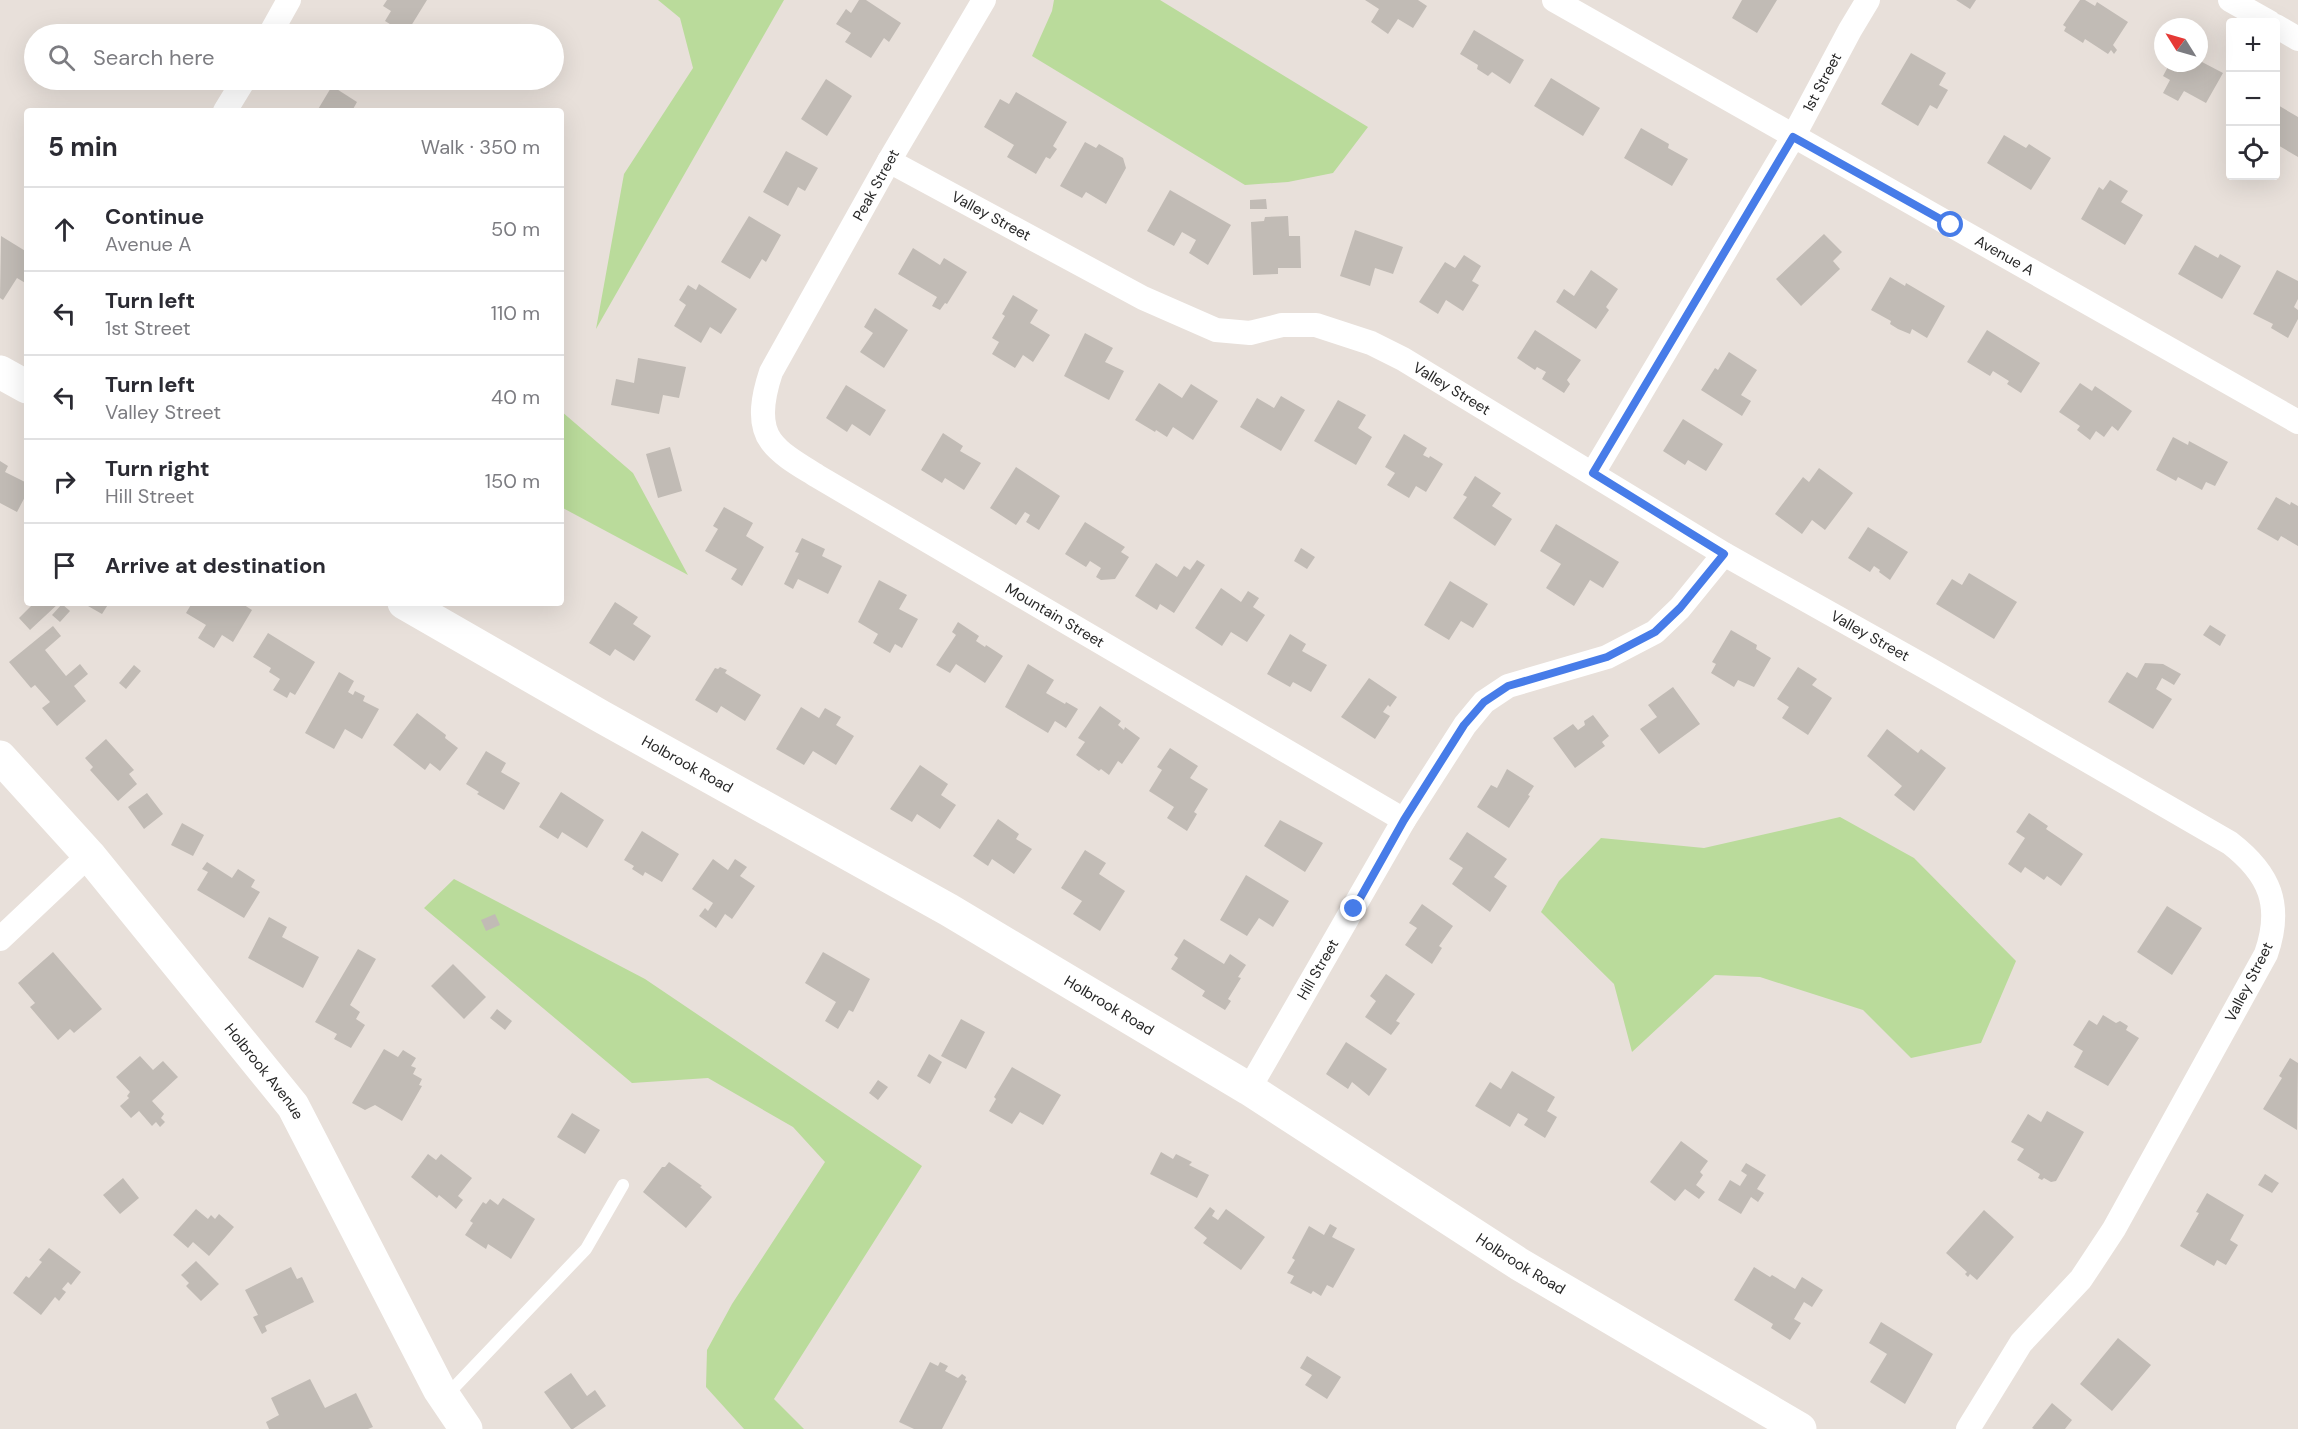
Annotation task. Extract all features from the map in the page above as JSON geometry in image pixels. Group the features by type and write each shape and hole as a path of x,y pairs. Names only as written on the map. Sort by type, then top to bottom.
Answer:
{"street":[{"path":"276,24 289,0"},
{"name":"Peak Street","path":"771,372 889,161 984,0"},
{"name":"Avenue A","path":"1554,0 2298,422"},
{"name":"1st Street","path":"1593,473 1793,137 1868,0"},
{"path":"2230,0 2262,18"},
{"path":"2280,28 2298,39"},
{"path":"227,108 237,90"},
{"name":"Valley Street","path":"889,161 1143,298 1216,330 1250,333 1282,325 1316,325 1371,343 1403,359 1724,554 1929,669 2230,843 2248,857 2262,874 2271,894 2274,914 2272,936 2266,954 2114,1229 2081,1279 2021,1343 1968,1429"},
{"path":"0,372 24,385"},
{"name":"Mountain Street","path":"771,372 765,390 763,418 771,441 793,460 1404,820"},
{"name":"Hill Street","path":"1249,1089 1404,820 1464,725 1484,702 1508,686 1607,657 1655,632 1680,608 1724,554"},
{"name":"Holbrook Road","path":"409,606 602,717 949,910 1249,1089 1519,1264 1800,1429"},
{"name":"Holbrook Avenue","path":"0,757 89,855 293,1106 445,1398 466,1429"},
{"path":"0,939 89,855"}],"lane":[{"path":"445,1398 586,1249 623,1185"}],"green space":[{"path":"658,0 784,0 596,329 624,174 693,68 680,18"},
{"path":"1054,0 1160,0 1368,127 1333,173 1288,182 1245,185 1032,56 1052,11"},
{"path":"564,414 633,473 688,575 564,509"},
{"path":"1840,817 1914,858 2016,961 1981,1043 1911,1058 1863,1010 1760,977 1715,975 1632,1052 1614,984 1541,912 1559,881 1601,838 1704,848"},
{"path":"454,879 645,979 922,1166 774,1399 804,1429 744,1429 706,1387 707,1350 732,1304 825,1162 793,1127 708,1078 632,1083 424,908"}],"building":[{"path":"387,0 427,0 412,24 390,24 385,21 391,11 383,6"},
{"path":"859,0 866,0 901,23 889,42 884,38 871,58 845,42 851,33 836,24 846,9 851,13"},
{"path":"1365,0 1418,0 1427,6 1413,28 1398,19 1388,34 1371,22 1379,9"},
{"path":"1742,0 1777,0 1757,33 1732,18"},
{"path":"1956,0 1976,0 1970,9"},
{"path":"2080,0 2085,0 2095,6 2097,2 2128,22 2113,45 2117,50 2114,54 2111,50 2108,54 2085,39 2083,43 2064,31 2066,27 2063,25"},
{"path":"1474,30 1524,60 1510,84 1492,72 1488,76 1477,69 1478,65 1460,54"},
{"path":"1911,53 1946,73 1939,85 1948,90 1937,109 1930,105 1918,126 1881,104"},
{"path":"2208,65 2223,73 2206,103 2184,91 2178,101 2163,93 2170,80 2163,76 2165,72 2208,72"},
{"path":"1551,78 1600,108 1583,136 1534,106"},
{"path":"826,79 852,96 827,136 801,119"},
{"path":"330,90 338,90 357,102 354,108 319,108"},
{"path":"1016,92 1067,122 1053,146 1057,149 1050,159 1046,157 1036,174 1007,157 1014,145 984,127 1000,99 1009,104"},
{"path":"2280,106 2298,117 2298,157 2280,146"},
{"path":"1641,128 1669,144 1668,148 1688,159 1672,186 1624,158"},
{"path":"2004,135 2026,148 2029,144 2051,158 2031,190 1987,163"},
{"path":"1085,142 1096,148 1099,144 1123,158 1126,168 1106,204 1086,192 1082,198 1060,186"},
{"path":"786,151 818,168 805,191 798,187 788,206 763,192"},
{"path":"2110,180 2128,191 2121,202 2143,215 2125,245 2081,219 2099,187 2103,190"},
{"path":"1170,190 1231,225 1208,265 1189,253 1196,240 1182,232 1174,246 1147,231"},
{"path":"1266,199 1267,209 1250,209 1250,200"},
{"path":"749,216 781,235 766,262 762,259 750,279 721,262"},
{"path":"1288,216 1289,236 1300,236 1301,268 1278,268 1278,274 1253,275 1251,222 1264,221 1265,217"},
{"path":"1355,230 1403,247 1393,274 1375,268 1370,286 1340,276"},
{"path":"1824,234 1842,252 1833,261 1840,269 1801,306 1776,279"},
{"path":"1,236 24,250 24,282 17,278 3,300 0,298"},
{"path":"2195,245 2218,258 2220,254 2241,266 2222,299 2178,274"},
{"path":"913,248 940,265 944,258 967,272 947,304 945,303 940,310 932,306 937,297 898,274"},
{"path":"1464,255 1481,266 1472,281 1479,285 1463,311 1446,300 1438,314 1419,302 1445,262 1455,268"},
{"path":"1591,270 1618,289 1606,307 1609,310 1596,329 1556,302 1564,289 1574,296"},
{"path":"2277,270 2298,281 2298,299 2294,307 2298,310 2298,319 2288,338 2271,328 2273,324 2253,314"},
{"path":"1890,277 1905,286 1906,283 1945,306 1927,338 1912,329 1910,334 1898,329 1890,324 1891,321 1871,310"},
{"path":"699,284 737,309 721,334 710,327 701,343 674,326 686,305 679,300 688,285 696,290"},
{"path":"1013,295 1038,310 1030,323 1050,335 1033,362 1023,355 1015,368 992,354 999,342 992,338 1005,316 1002,314"},
{"path":"875,308 908,330 884,368 860,352 873,333 864,327"},
{"path":"1535,330 1581,360 1567,380 1570,384 1564,393 1542,379 1546,372 1537,367 1535,370 1517,358"},
{"path":"1987,330 2040,363 2021,393 2007,384 2009,381 1993,371 1990,376 1967,362"},
{"path":"1085,333 1113,348 1105,362 1124,371 1109,400 1064,376"},
{"path":"1729,352 1757,370 1741,395 1751,401 1742,416 1701,390 1715,368 1718,370"},
{"path":"638,358 686,367 679,398 663,395 659,414 611,405 616,379 634,383"},
{"path":"1159,383 1182,398 1191,384 1218,401 1193,440 1173,427 1167,437 1135,420"},
{"path":"2080,383 2092,391 2095,386 2132,411 2118,431 2112,426 2104,437 2096,431 2090,440 2077,430 2080,426 2059,412"},
{"path":"846,385 886,410 870,436 852,424 847,432 826,418"},
{"path":"1281,396 1305,410 1281,451 1240,427 1257,398 1274,408"},
{"path":"1338,400 1366,415 1358,428 1372,437 1356,465 1314,441"},
{"path":"1683,419 1723,444 1706,471 1688,460 1685,465 1663,451"},
{"path":"943,433 963,446 960,451 981,463 964,490 945,478 942,483 921,470"},
{"path":"1404,434 1427,448 1423,455 1429,458 1430,456 1443,464 1426,492 1416,486 1409,498 1387,485 1395,473 1385,467"},
{"path":"2173,437 2188,445 2189,441 2228,462 2215,486 2206,482 2202,490 2178,477 2176,481 2156,470"},
{"path":"670,447 682,491 658,498 646,454"},
{"path":"0,461 8,466 5,472 24,482 24,499 17,512 0,503"},
{"path":"1016,467 1060,496 1039,530 1026,522 1030,515 1025,512 1016,525 990,508"},
{"path":"1819,468 1853,493 1825,530 1812,520 1802,534 1775,514 1803,477 1809,482"},
{"path":"1475,476 1501,493 1492,506 1512,519 1495,546 1453,518 1467,497 1463,495"},
{"path":"2276,497 2290,505 2291,502 2298,506 2298,546 2281,536 2278,541 2257,529"},
{"path":"724,507 753,523 746,536 764,547 742,586 731,579 737,569 705,551 718,529 713,526"},
{"path":"1085,522 1125,547 1121,552 1129,557 1115,579 1101,580 1096,577 1101,568 1090,561 1086,567 1065,554"},
{"path":"1556,524 1619,562 1603,588 1590,580 1574,606 1546,588 1561,564 1540,551"},
{"path":"1868,527 1908,552 1890,580 1874,566 1870,572 1848,558"},
{"path":"802,538 825,549 822,556 842,566 828,594 798,579 793,589 784,584 799,553 795,552"},
{"path":"1301,548 1315,557 1307,569 1294,561"},
{"path":"1197,560 1205,565 1174,613 1160,604 1157,610 1135,596 1156,563 1177,577 1184,566 1190,570"},
{"path":"1969,573 2017,602 1994,639 1936,604 1952,579 1962,585"},
{"path":"879,580 907,595 899,609 918,619 902,648 895,644 890,653 873,643 878,634 858,622"},
{"path":"1450,581 1488,604 1473,628 1461,621 1449,640 1424,625"},
{"path":"1221,588 1241,602 1248,591 1259,598 1253,607 1265,615 1247,642 1231,632 1222,646 1195,628"},
{"path":"615,602 638,617 633,624 651,636 634,661 615,649 610,656 589,643"},
{"path":"31,606 56,606 30,630 19,618"},
{"path":"60,606 64,606 70,611 60,622 52,615"},
{"path":"88,606 107,606 102,614"},
{"path":"190,606 246,606 252,610 233,642 222,635 214,648 198,638 206,625 186,613"},
{"path":"958,622 979,636 976,641 1003,656 985,683 956,664 950,673 936,665 956,635 952,632"},
{"path":"2210,625 2226,635 2220,646 2203,635"},
{"path":"53,626 61,636 45,650 66,676 80,664 88,674 74,686 86,701 57,726 42,708 50,702 35,685 31,688 9,662"},
{"path":"1731,630 1757,645 1756,649 1771,658 1754,687 1738,680 1734,687 1711,673 1716,664 1712,662"},
{"path":"268,633 315,662 295,695 290,692 287,698 273,690 280,679 269,672 271,668 253,657"},
{"path":"1290,634 1306,644 1302,651 1327,665 1311,692 1293,682 1290,687 1267,674"},
{"path":"2145,663 2163,664 2181,674 2174,685 2162,678 2156,689 2172,699 2153,729 2108,702 2127,672 2137,678"},
{"path":"1028,664 1054,680 1046,693 1078,709 1066,728 1055,721 1048,733 1005,707"},
{"path":"134,665 141,671 126,689 119,683"},
{"path":"720,667 727,670 725,673 761,695 745,721 721,706 717,713 695,700 715,668"},
{"path":"1798,667 1817,679 1812,685 1832,698 1808,735 1782,718 1789,707 1777,699"},
{"path":"339,672 354,681 348,692 353,695 355,691 365,696 363,701 379,709 362,739 345,729 334,749 305,733"},
{"path":"1369,678 1397,697 1383,712 1390,716 1375,739 1341,717"},
{"path":"1673,687 1700,724 1659,754 1640,729 1657,717 1648,705"},
{"path":"1100,706 1121,721 1118,725 1124,730 1125,727 1140,738 1122,764 1118,761 1109,775 1076,755 1085,742 1078,738"},
{"path":"801,707 819,718 825,708 841,717 836,725 854,736 836,765 813,751 804,765 776,749"},
{"path":"417,713 446,735 445,738 458,748 440,771 430,763 425,770 393,745"},
{"path":"1593,715 1609,736 1602,742 1605,746 1575,768 1553,738 1573,724 1578,730 1585,725 1584,721"},
{"path":"1887,729 1918,753 1921,749 1946,768 1914,811 1894,795 1902,786 1867,756"},
{"path":"106,739 134,770 129,774 137,784 118,801 90,770 93,767 85,758"},
{"path":"1170,748 1198,766 1190,778 1208,789 1194,812 1197,814 1187,831 1167,818 1174,807 1149,791 1162,770 1157,767"},
{"path":"486,751 506,763 501,772 520,783 504,810 477,794 479,792 466,784"},
{"path":"920,765 948,784 941,795 956,805 940,829 917,814 912,822 890,809"},
{"path":"1507,769 1534,786 1509,828 1477,807 1491,785 1497,788"},
{"path":"561,792 604,820 587,848 562,832 558,839 539,827"},
{"path":"147,793 163,814 144,829 128,807"},
{"path":"2029,813 2048,826 2046,829 2083,854 2061,886 2047,876 2044,880 2025,867 2021,873 2008,864 2025,838 2016,832"},
{"path":"998,819 1019,834 1016,839 1032,849 1014,874 992,859 988,866 973,856"},
{"path":"1280,820 1323,843 1305,872 1264,846"},
{"path":"182,823 204,835 193,856 171,845"},
{"path":"642,831 679,854 662,882 645,872 643,876 632,869 634,866 624,860"},
{"path":"1467,832 1507,859 1494,877 1507,886 1490,912 1452,884 1463,868 1449,859"},
{"path":"1085,850 1106,863 1099,874 1125,891 1100,931 1073,914 1082,901 1061,888"},
{"path":"713,859 728,870 735,859 747,867 740,876 755,886 732,919 725,914 716,928 699,916 705,908 708,911 713,903 692,889"},
{"path":"207,862 232,878 238,869 255,880 251,887 260,892 244,918 197,890 208,872 202,869"},
{"path":"1246,875 1289,901 1273,927 1259,918 1247,936 1220,920"},
{"path":"1422,904 1453,926 1439,946 1442,948 1432,964 1405,945 1417,928 1409,923"},
{"path":"2167,906 2202,928 2172,975 2137,952"},
{"path":"495,914 500,925 486,931 481,920"},
{"path":"269,917 287,927 282,937 319,957 303,988 248,958"},
{"path":"1184,939 1224,964 1230,954 1246,965 1238,977 1241,978 1228,999 1231,1001 1225,1010 1202,996 1205,991 1171,969 1178,958 1174,955"},
{"path":"358,949 376,959 350,1005 360,1012 356,1019 365,1025 351,1048 334,1039 337,1034 315,1022"},
{"path":"53,952 102,1009 74,1033 70,1029 58,1040 30,1007 35,1003 18,983"},
{"path":"823,952 870,979 853,1012 849,1010 838,1029 825,1021 836,1002 805,983"},
{"path":"453,964 486,997 464,1019 431,986"},
{"path":"1386,974 1415,994 1396,1021 1400,1023 1391,1035 1365,1017 1376,1001 1370,996"},
{"path":"497,1009 512,1021 505,1030 490,1018"},
{"path":"2103,1015 2116,1023 2120,1021 2128,1026 2126,1030 2139,1038 2108,1086 2074,1067 2083,1051 2073,1045 2089,1020 2097,1025"},
{"path":"961,1019 985,1032 966,1069 941,1056"},
{"path":"1346,1042 1387,1069 1369,1096 1352,1082 1348,1089 1326,1074"},
{"path":"384,1049 398,1057 403,1050 416,1058 411,1066 416,1068 413,1074 422,1079 419,1085 422,1086 402,1121 375,1105 365,1110 352,1103"},
{"path":"929,1054 942,1062 930,1084 917,1076"},
{"path":"140,1056 153,1070 163,1061 178,1077 152,1101 164,1114 161,1118 165,1122 160,1127 156,1122 152,1126 139,1111 131,1118 120,1106 129,1098 127,1096 130,1092 116,1077"},
{"path":"2290,1058 2298,1063 2297,1130 2263,1109 2282,1078 2279,1076"},
{"path":"1012,1067 1061,1095 1043,1125 1020,1112 1012,1124 989,1111 996,1099 994,1097"},
{"path":"1512,1071 1555,1097 1547,1111 1557,1117 1545,1138 1524,1125 1528,1119 1518,1113 1510,1127 1475,1106 1490,1082 1501,1089"},
{"path":"878,1080 888,1087 878,1100 869,1093"},
{"path":"2047,1111 2084,1132 2056,1181 2051,1182 2038,1178 2040,1174 2017,1160 2024,1149 2011,1142 2028,1114 2041,1122"},
{"path":"572,1113 600,1130 585,1154 557,1137"},
{"path":"1681,1141 1708,1161 1700,1172 1703,1175 1696,1185 1705,1192 1699,1199 1685,1189 1675,1201 1650,1182"},
{"path":"1161,1152 1173,1159 1176,1154 1192,1162 1189,1165 1209,1175 1197,1198 1150,1174"},
{"path":"428,1154 436,1160 441,1154 472,1178 458,1196 463,1200 456,1209 439,1195 437,1198 411,1177"},
{"path":"669,1162 702,1186 700,1187 712,1197 686,1228 643,1192 662,1167"},
{"path":"1746,1163 1766,1175 1757,1189 1764,1193 1758,1202 1751,1197 1741,1214 1718,1200 1730,1180 1740,1186 1747,1175 1741,1171"},
{"path":"2265,1174 2279,1183 2272,1193 2258,1185"},
{"path":"123,1178 139,1198 120,1214 103,1195"},
{"path":"2207,1193 2244,1215 2230,1240 2238,1245 2226,1265 2217,1260 2214,1266 2180,1246 2199,1213 2196,1212"},
{"path":"503,1198 535,1219 511,1259 488,1244 486,1249 465,1235 473,1223 470,1221 483,1202 486,1204 490,1199 498,1205"},
{"path":"1210,1207 1215,1211 1212,1216 1218,1220 1226,1209 1265,1237 1241,1270 1203,1243 1207,1238 1194,1228"},
{"path":"196,1209 208,1219 211,1215 215,1219 219,1214 234,1227 209,1256 193,1242 188,1248 173,1235"},
{"path":"1984,1210 2014,1237 1977,1280 1970,1274 1968,1277 1965,1274 1967,1272 1946,1253"},
{"path":"1330,1224 1337,1228 1332,1237 1355,1249 1333,1288 1327,1285 1321,1296 1313,1291 1311,1294 1290,1283 1294,1276 1287,1273 1295,1260 1292,1258 1309,1226 1324,1235"},
{"path":"49,1248 81,1272 71,1285 68,1282 62,1289 66,1292 59,1301 55,1297 41,1315 13,1293 26,1276 29,1278 42,1262 39,1260"},
{"path":"196,1261 219,1284 201,1301 186,1286 189,1283 181,1275"},
{"path":"291,1267 297,1279 302,1277 314,1302 265,1326 267,1331 262,1334 253,1317 258,1315 245,1290"},
{"path":"1754,1267 1795,1289 1802,1277 1823,1290 1812,1307 1804,1302 1794,1319 1801,1323 1790,1340 1771,1328 1773,1324 1734,1300"},
{"path":"1881,1322 1933,1354 1905,1404 1870,1382 1887,1354 1869,1343"},
{"path":"2118,1338 2151,1365 2112,1411 2080,1384"},
{"path":"1307,1356 1341,1377 1327,1399 1305,1385 1312,1375 1300,1368"},
{"path":"930,1362 938,1366 940,1362 948,1366 945,1371 958,1378 962,1374 967,1381 942,1429 914,1429 899,1422"},
{"path":"571,1373 587,1396 595,1390 606,1406 573,1429 544,1392"},
{"path":"310,1379 325,1408 356,1393 373,1427 368,1429 269,1429 266,1422 279,1415 271,1398"},
{"path":"2052,1403 2072,1420 2065,1429 2032,1428"}],"route":[{"path":"1354,909 1404,820 1464,725 1484,702 1508,686 1607,657 1655,632 1680,608 1724,554 1593,473 1793,137 1951,225"}]}
